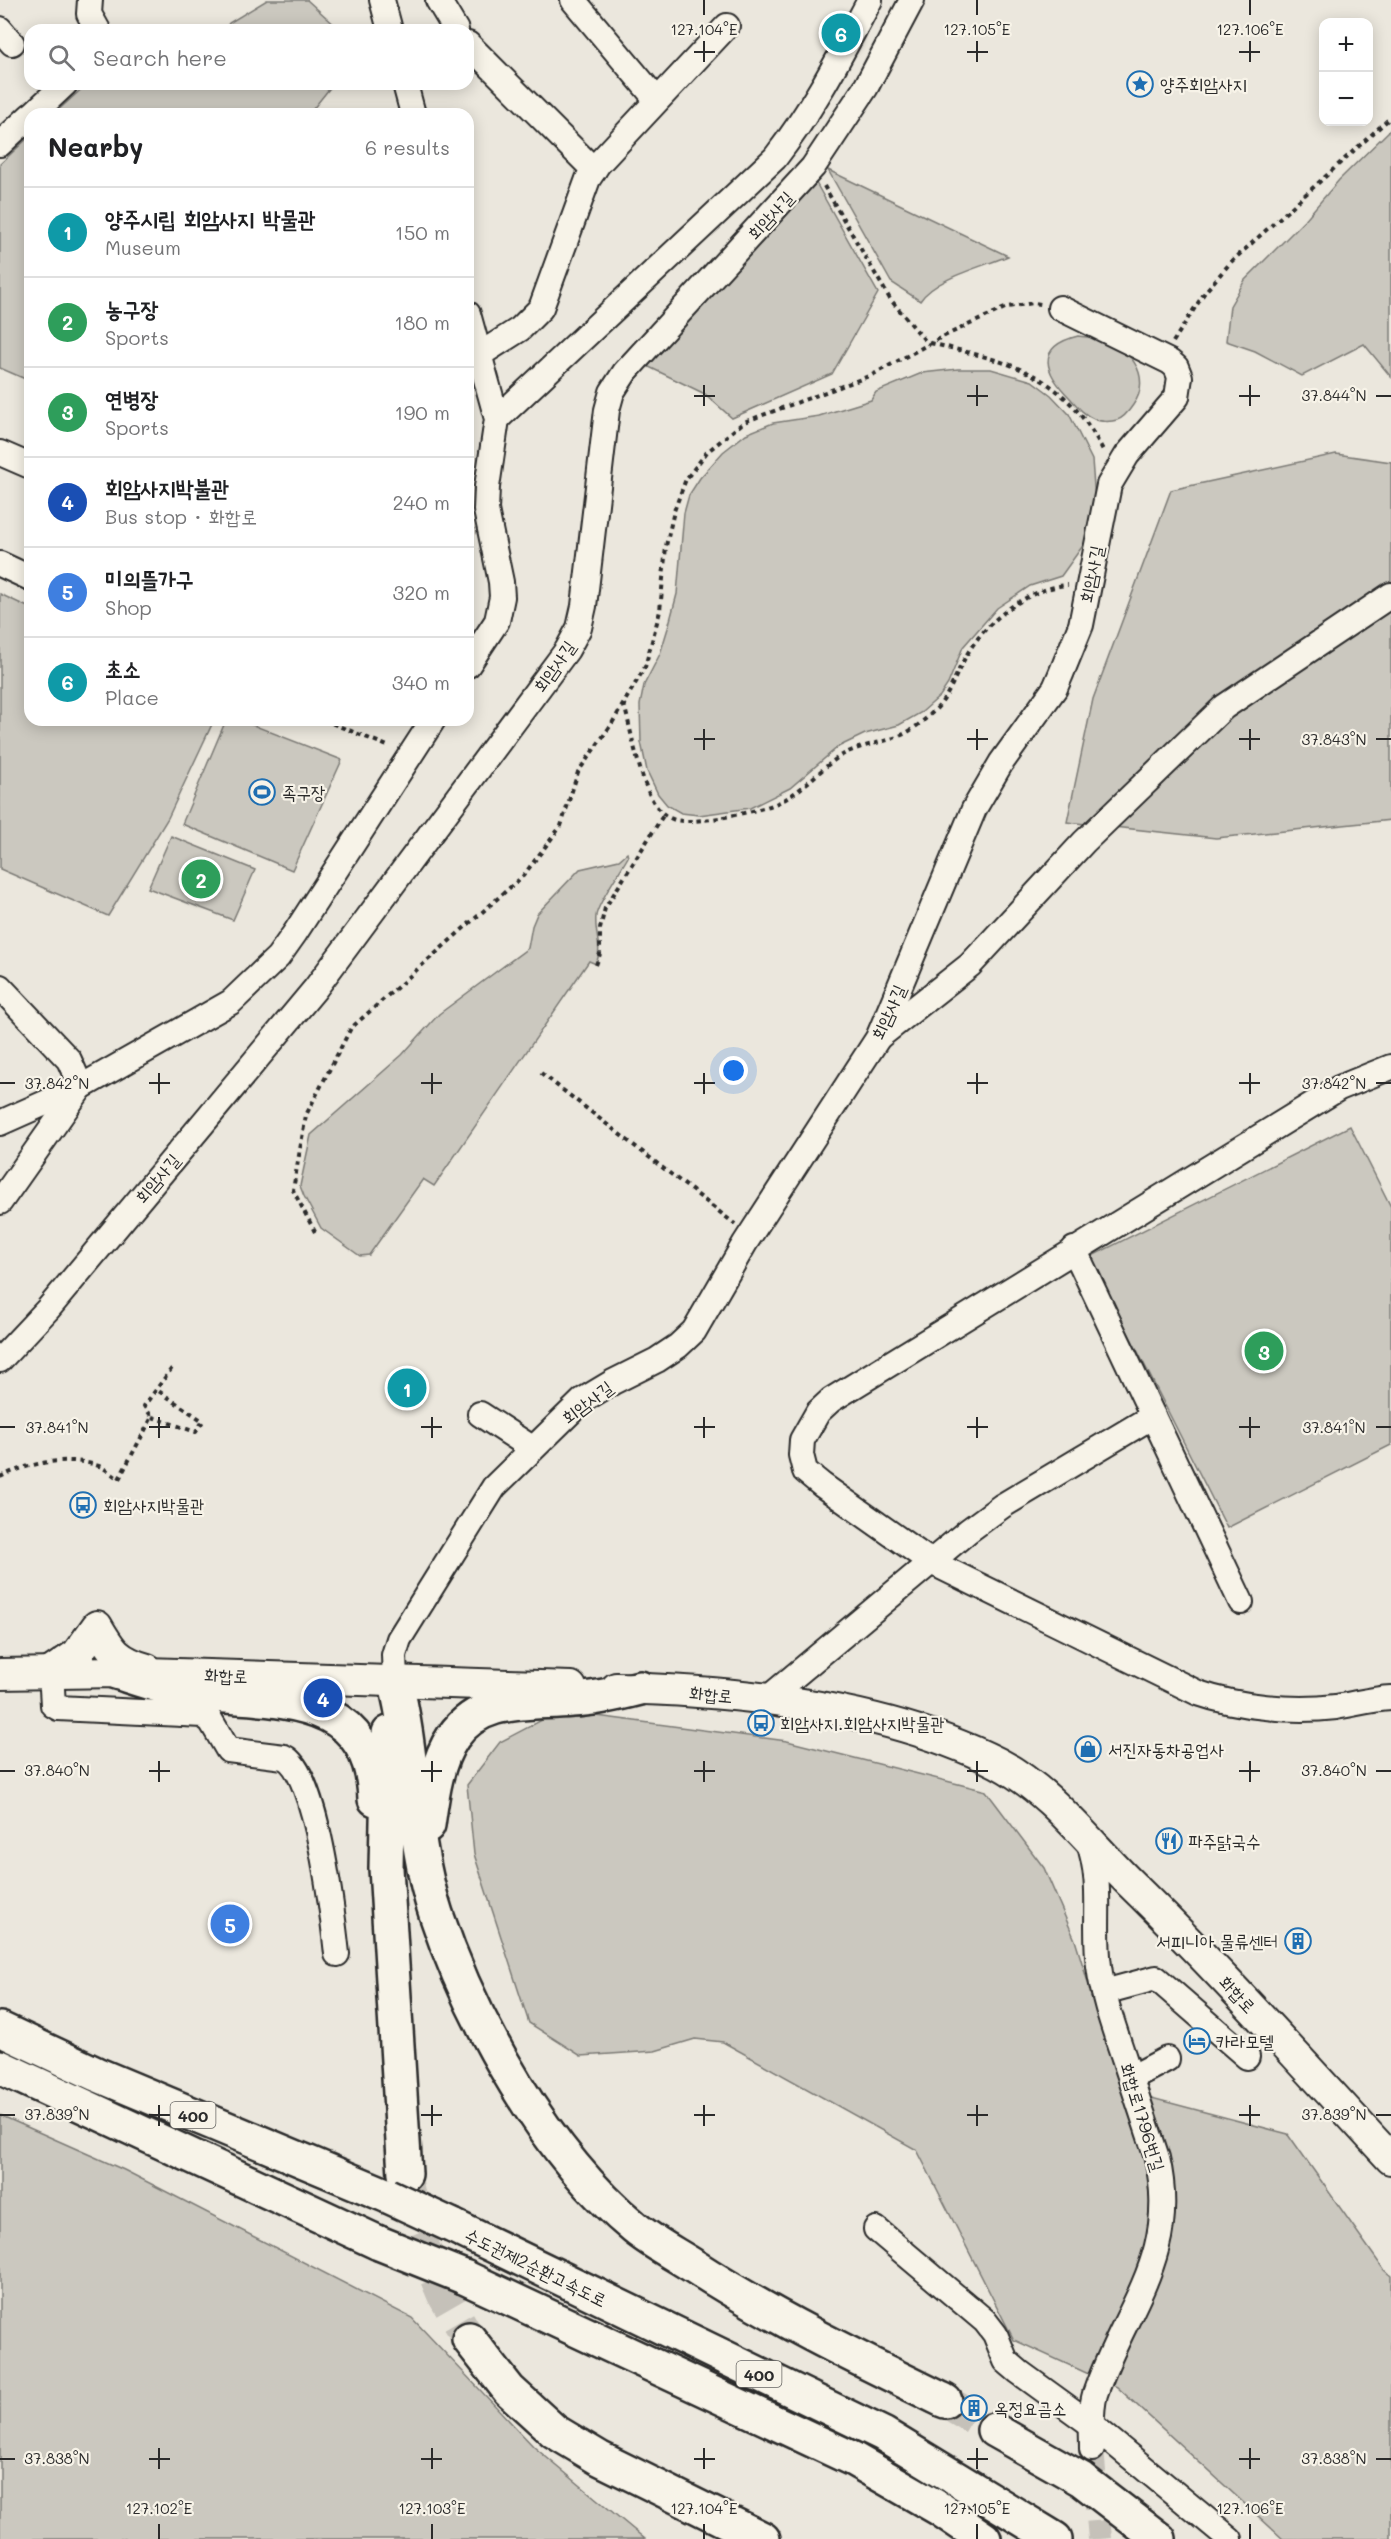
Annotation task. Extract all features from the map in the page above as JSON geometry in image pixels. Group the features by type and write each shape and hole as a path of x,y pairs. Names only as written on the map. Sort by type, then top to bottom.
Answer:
{"highway":[{"path":"116,1672 179,1691 284,1701 307,1707 337,1720 358,1740 371,1770 377,1833 386,1868"},
{"path":"395,1680 404,1715 424,1866 436,1914 454,1961 508,2073 536,2116 601,2196 636,2229 737,2294 945,2401"},
{"path":"395,1680 389,1732 386,1868 397,2185"},
{"path":"424,1866 435,1782 445,1753 454,1736 469,1721 505,1703 574,1700 640,1688"},
{"name":"수도권제2순환고속도로","path":"0,2029 96,2074 397,2185 453,2226 883,2434 1055,2539"},
{"name":"400","path":"0,2067 379,2243 464,2277 853,2459 940,2510 984,2539"},
{"path":"469,2339 509,2390 554,2431 599,2458 763,2539"},
{"path":"994,2430 1081,2479 1159,2539"}],"main road":[{"path":"51,1672 77,1654 97,1626 112,1652 119,1658 162,1674"},
{"name":"화합로","path":"0,1674 116,1672 640,1688 768,1699 847,1712 947,1741 999,1764 1025,1781 1088,1838 1113,1881 1182,1934 1391,2159"}],"street":[{"path":"90,0 89,14 95,24"},
{"path":"382,0 388,24"},
{"path":"438,0 452,24"},
{"path":"573,0 657,100"},
{"name":"회암사길","path":"0,1360 48,1309 315,989 567,650 579,628 584,606 607,410 612,392 625,372 813,167 866,87 912,0"},
{"path":"497,419 775,158 799,128 822,92 864,4"},
{"path":"478,371 541,308 588,178 727,26"},
{"path":"474,50 594,170"},
{"path":"39,108 58,90"},
{"path":"407,90 411,108"},
{"path":"0,144 24,122"},
{"name":"회암사길","path":"395,1680 394,1655 399,1639 494,1487 583,1400 678,1346 694,1331 750,1236 878,1038 974,809 1001,763 1055,688 1062,674 1081,625 1109,485 1127,455 1177,397 1180,377 1176,367 1163,358 1060,308"},
{"path":"474,348 478,371 497,419 486,510 502,597 497,621 474,656"},
{"path":"0,453 24,463"},
{"path":"0,564 24,575"},
{"path":"878,1038 970,965 1084,842 1224,707 1391,595"},
{"path":"0,1123 81,1087 231,1002 260,976 278,957 295,933 411,755 427,726"},
{"path":"0,987 69,1060 81,1087"},
{"path":"1391,1066 1339,1088 831,1400 818,1412 802,1440 801,1455 805,1471 822,1485 931,1562 1198,1693 1237,1704 1275,1707 1336,1707 1381,1698 1391,1680"},
{"path":"0,1202 81,1087"},
{"path":"1074,1249 1241,1602"},
{"path":"480,1413 532,1448"},
{"path":"768,1699 931,1562 1002,1506 1153,1416"},
{"path":"51,1672 52,1700 53,1705 58,1708 203,1715 211,1721 228,1750 284,1757 291,1760 300,1774 323,1850 337,1954"},
{"name":"화합로1796번길","path":"1092,2437 1095,2395 1155,2258 1163,2215 1162,2177 1158,2158 1104,1992 1099,1964 1113,1881"},
{"path":"1104,1992 1156,1978 1248,2057"},
{"path":"1131,2078 1167,2059"},
{"path":"876,2229 985,2321 995,2334 1006,2361 1092,2437 1230,2539"}],"path":[{"path":"1163,358 1206,292 1231,262 1391,117"},
{"path":"813,167 890,299 929,344 991,358 1020,367 1040,378 1073,407 1094,433 1114,474"},
{"path":"315,1232 293,1190 306,1115 351,1028 523,876 561,826 578,772 645,667 660,611 666,546 674,512 686,480 707,452 744,422 873,375 929,344 1007,307 1035,303 1060,308"},
{"path":"624,703 648,791 656,807 664,814 675,820 687,820 755,811 782,801 840,756 852,750 902,736 935,710 945,698 974,644 998,618 1045,589 1089,583"},
{"path":"339,726 411,755"},
{"path":"597,965 600,951 600,929 606,908 664,814"},
{"path":"541,1073 750,1236"},
{"path":"157,1390 203,1421 196,1432 152,1417 144,1406 172,1368"},
{"path":"0,1476 40,1464 63,1461 99,1466 119,1479 152,1417"}],"shaded area":[{"path":"267,0 307,0 334,24 228,24"},
{"path":"80,90 328,90 314,108 61,108"},
{"path":"1391,129 1391,377 1364,344 1302,376 1255,351 1226,341 1230,306 1245,280 1304,221 1339,180"},
{"path":"24,142 24,378 0,368 0,164"},
{"path":"828,170 1008,256 960,274 936,286 920,301 891,282"},
{"path":"816,183 878,293 832,374 732,418 705,394 647,366"},
{"path":"1078,336 1108,341 1128,354 1134,363 1141,383 1139,394 1130,410 1120,419 1102,421 1087,415 1061,389 1050,370 1048,362 1055,347"},
{"path":"958,369 991,369 1032,381 1051,395 1069,414 1092,460 1095,500 1087,540 1061,576 1030,586 997,608 963,647 948,684 940,696 922,712 899,725 865,734 838,747 790,788 750,808 699,815 681,813 667,805 658,794 647,771 641,742 640,705 644,685 660,654 677,594 684,513 689,495 700,478 723,452 746,434 773,423 819,416 871,400 876,392 922,373"},
{"path":"1336,454 1391,462 1391,820 1216,838 1067,822 1093,699 1171,490"},
{"path":"0,594 24,605 24,726 211,726 168,818 108,916 0,869"},
{"name":"족구장","path":"223,726 255,726 342,760 292,870 182,824"},
{"path":"171,836 255,870 233,920 148,888"},
{"path":"627,853 628,857 597,911 599,952 596,964 589,961 434,1186 423,1179 369,1255 360,1256 321,1228 300,1186 311,1135 402,1055 439,1014 528,948 537,914 580,869 619,860"},
{"path":"1350,1126 1391,1207 1391,1445 1227,1528 1090,1257"},
{"path":"559,1711 787,1741 986,1791 1044,1868 1075,1940 1121,2090 1288,2134 1384,2270 1391,2276 1391,2539 1283,2539 1117,2387 1014,2340 917,2150 723,2042 695,2039 655,2051 581,2056 529,2023 474,1854 467,1785 500,1742"},
{"path":"0,2115 124,2170 412,2318 534,2447 645,2539 0,2539"}],"tunnel":[{"path":"407,2185 416,2229 443,2294 469,2339"},
{"path":"945,2401 994,2430"},
{"path":"1092,2449 1100,2539"}],"place":[{"name":"초소","path":"841,33"},
{"name":"양주회암사지","path":"1140,84"},
{"name":"족구장","path":"262,792"},
{"name":"농구장","path":"201,879"},
{"name":"연병장","path":"1264,1351"},
{"name":"양주시립 회암사지 박물관","path":"407,1388"},
{"name":"회암사지박물관","path":"83,1505"},
{"name":"회암사지박불관","path":"323,1698"},
{"name":"회암사지.회암사지박물관","path":"761,1723"},
{"name":"서진자동차공업사","path":"1088,1749"},
{"name":"파주닭국수","path":"1169,1841"},
{"name":"미의뜰가구","path":"230,1924"},
{"name":"서피니아 물류센터","path":"1298,1941"},
{"name":"카라모텔","path":"1197,2041"},
{"name":"옥정요금소","path":"974,2408"}]}
